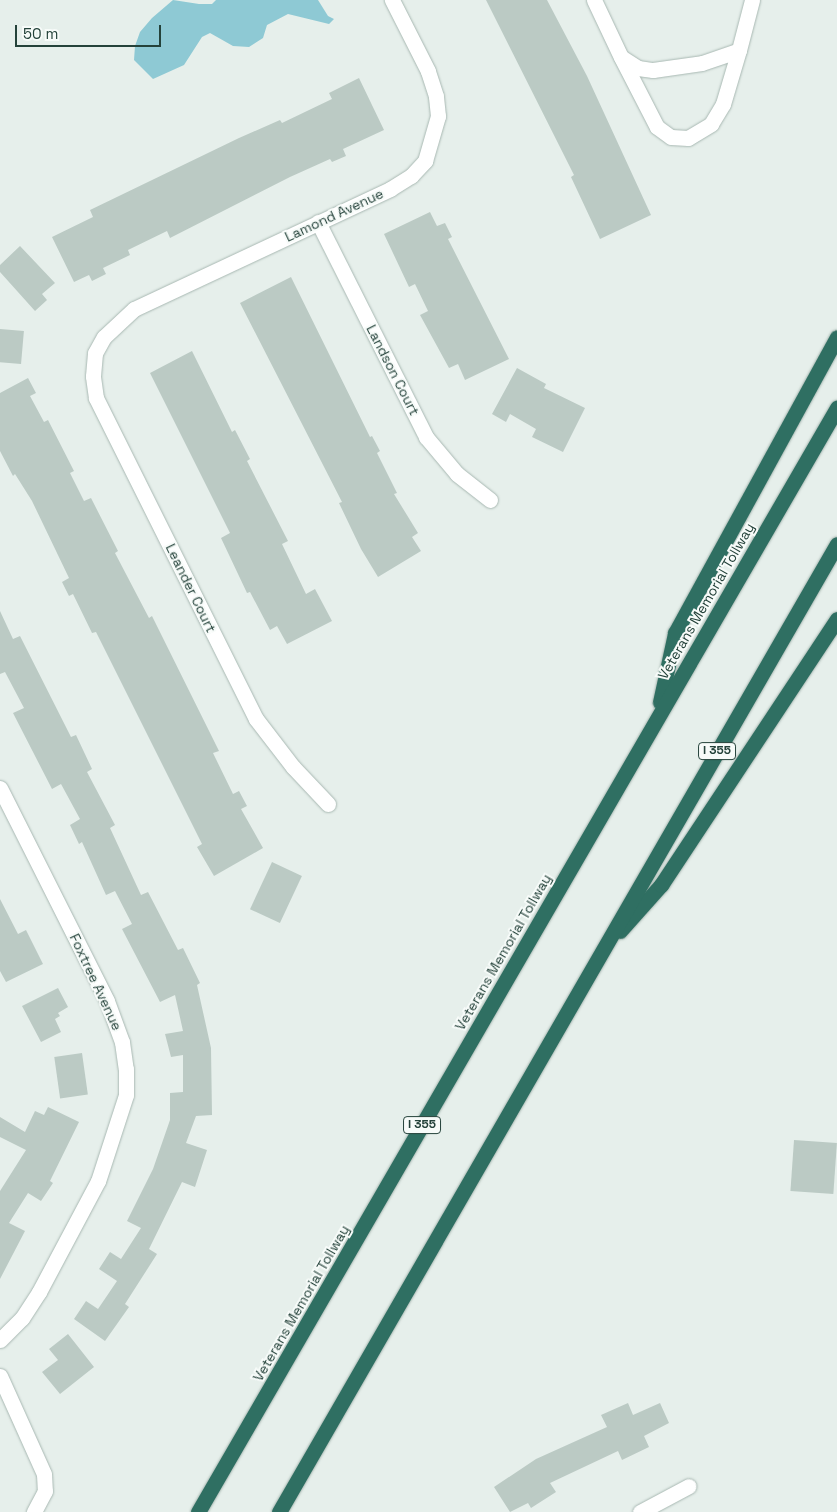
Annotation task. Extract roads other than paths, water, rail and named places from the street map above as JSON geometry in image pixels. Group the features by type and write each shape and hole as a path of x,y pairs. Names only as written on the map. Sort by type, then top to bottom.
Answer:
{"highway":[{"path":"657,717 675,633 837,337"},
{"name":"Veterans Memorial Tollway","path":"198,1512 837,408"},
{"name":"I 355","path":"279,1512 597,957 837,544"},
{"path":"597,957 661,885 837,619"}],"street":[{"name":"Lamond Avenue","path":"95,353 104,337 134,309 390,189 411,176 425,160 438,116 436,96 428,71 392,0"},
{"path":"594,0 656,127 671,137 688,138 711,124 723,104 740,50 752,0"},
{"path":"621,57 638,68 653,70 702,63 740,50"},
{"name":"Landson Court","path":"318,222 426,437 457,474 490,500"},
{"name":"Leander Court","path":"95,353 93,376 96,398 256,719 293,767 328,804"},
{"name":"Foxtree Avenue","path":"0,788 115,1019 122,1042 126,1095 101,1175 40,1292 22,1318 0,1340"},
{"path":"0,1376 39,1458 45,1491 34,1512"},
{"path":"640,1512 689,1486"}],"water":[{"path":"173,0 212,4 216,0 318,0 328,16 334,19 329,24 288,14 267,25 263,38 249,47 233,46 210,33 202,37 184,65 153,79 134,60 135,46 140,32 152,18"}]}
